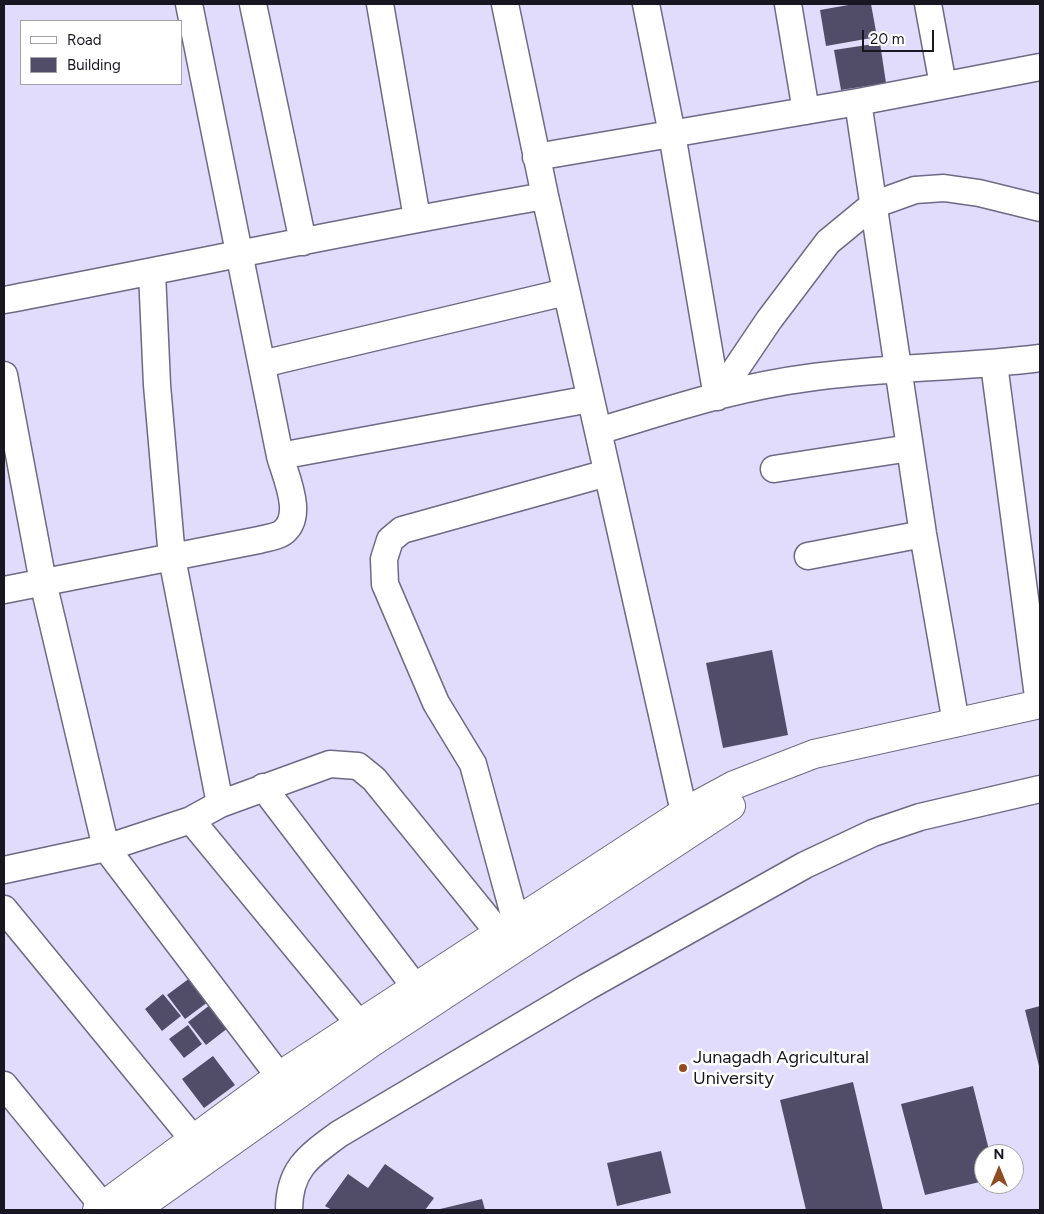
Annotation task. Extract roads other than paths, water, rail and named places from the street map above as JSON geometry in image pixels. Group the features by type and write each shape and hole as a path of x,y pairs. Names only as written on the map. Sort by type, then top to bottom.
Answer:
{"main road":[{"path":"100,1208 279,1076 360,1026 684,812 734,785 814,754 956,723 1040,710"},
{"path":"135,1210 371,1043 733,806 781,782 1040,710"}],"street":[{"path":"4,590 259,540 281,533 292,522 294,511 280,456 189,4"},
{"path":"253,4 303,242"},
{"path":"380,4 417,218"},
{"path":"505,4 544,196 684,812"},
{"path":"646,4 672,134 717,397"},
{"path":"788,4 806,111"},
{"path":"928,4 942,85"},
{"path":"536,157 858,102 1040,67"},
{"path":"858,102 923,534 956,723"},
{"path":"717,397 769,320 828,242 873,204 915,190 944,188 979,193 1040,208"},
{"path":"4,300 240,255 417,218 544,196"},
{"path":"152,272 157,385 172,558 220,804"},
{"path":"262,364 566,292"},
{"path":"598,430 717,397 805,378 897,368 994,364 1040,358"},
{"path":"994,364 1040,710"},
{"path":"4,375 43,582 106,848 279,1076"},
{"path":"280,456 590,399"},
{"path":"774,469 910,448"},
{"path":"508,928 473,764 436,703 385,584 384,559 390,540 402,530 607,473"},
{"path":"808,556 923,534"},
{"path":"4,870 106,848 190,820 220,804 330,764 358,766 374,779 508,928"},
{"path":"263,787 416,988"},
{"path":"289,1210 294,1180 307,1158 340,1134 579,992 796,870 873,833 920,817 1040,789"},
{"path":"190,820 360,1026"},
{"path":"4,909 193,1140"},
{"path":"4,1085 100,1208"}],"place":[{"name":"Junagadh Agricultural University","path":"683,1068"}]}
